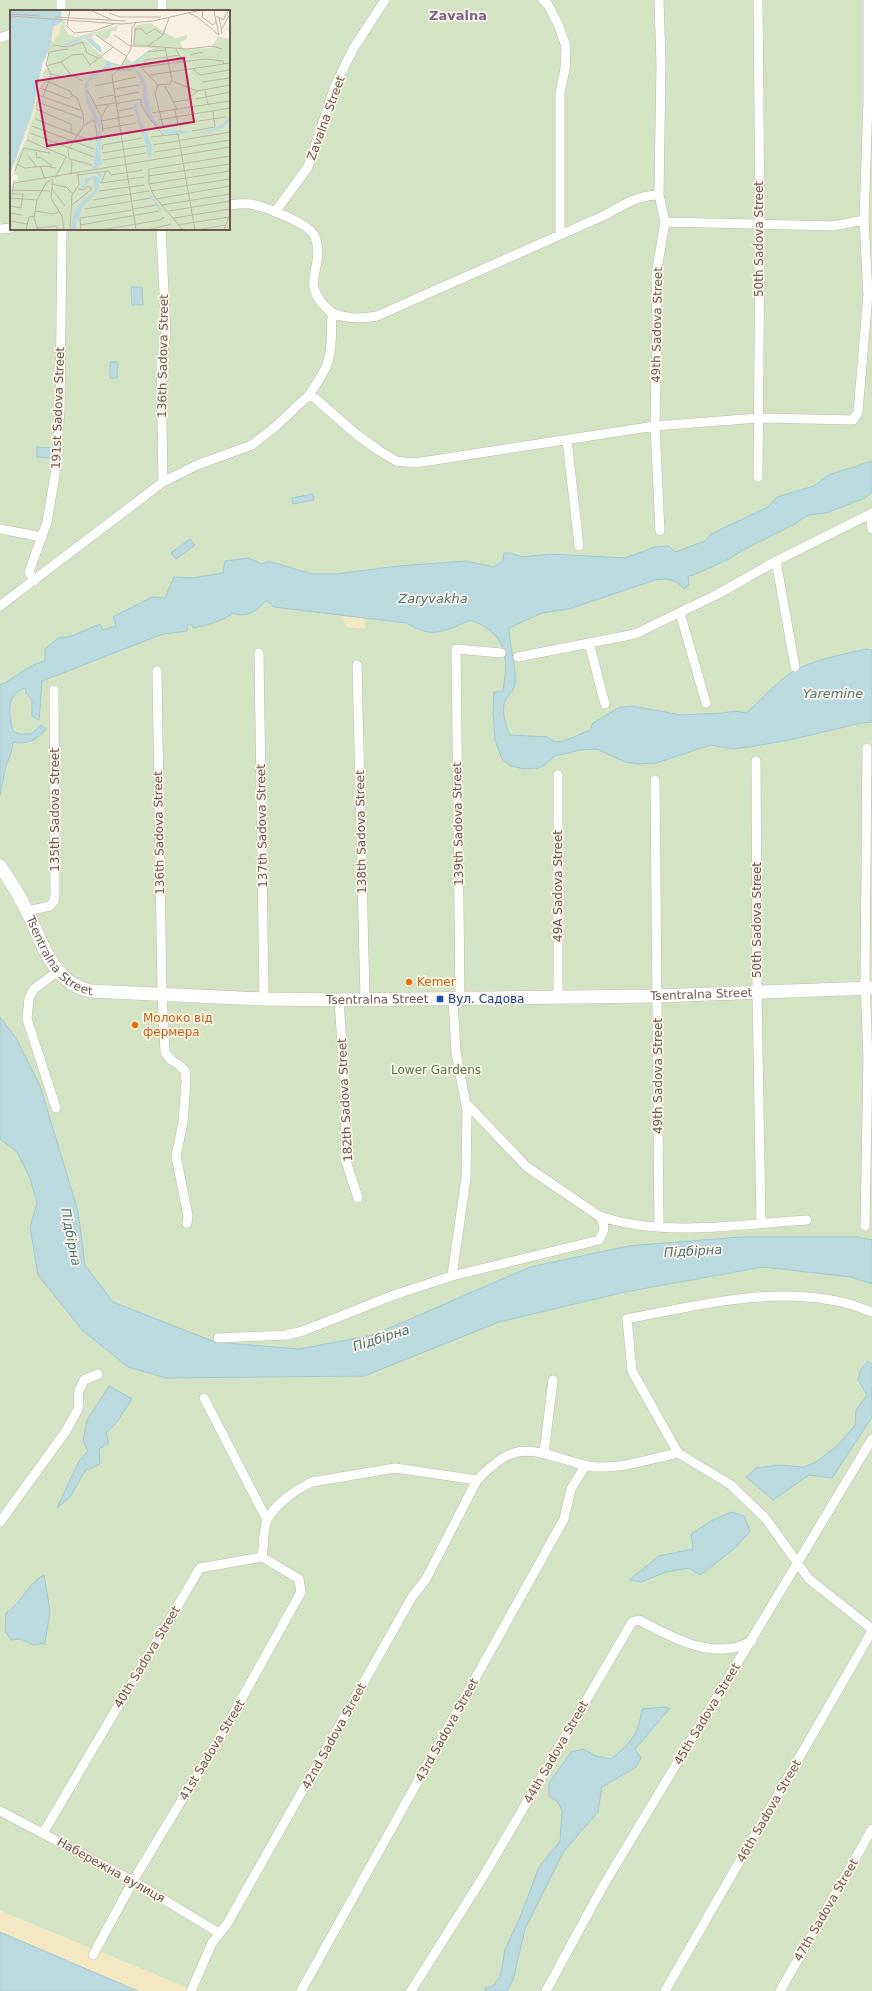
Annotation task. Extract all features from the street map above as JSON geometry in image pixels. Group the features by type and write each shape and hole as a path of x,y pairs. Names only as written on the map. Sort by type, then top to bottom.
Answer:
{"street":[{"name":"Zavalna Street","path":"276,212 308,167 335,86 353,49 385,0"},
{"path":"543,0 548,5 558,24 566,46 560,93 560,234"},
{"name":"49th Sadova Street","path":"659,0 661,71 659,195 665,222 656,275 657,321 655,426 660,531"},
{"name":"50th Sadova Street","path":"758,0 760,224 758,477"},
{"path":"310,394 356,434 396,461 415,463 655,426 758,418 849,420 856,418 858,412 866,336 868,294 864,220 868,101 868,0"},
{"path":"0,38 10,34"},
{"path":"230,205 250,204 276,212 303,224 315,235 317,244 312,279 314,292 323,305 332,313 346,318 360,319 377,316 603,216 633,200 648,195 659,195"},
{"path":"665,222 833,226 864,220"},
{"path":"0,229 10,228"},
{"name":"191st Sadova Street","path":"34,581 29,572 47,522 55,475 59,419 62,230"},
{"name":"136th Sadova Street","path":"161,230 166,334 161,362 163,482"},
{"path":"0,606 163,482 197,465 252,445 276,426 310,394 326,366 330,350 332,313"},
{"path":"567,440 579,546"},
{"path":"518,657 635,634 680,613 871,514 872,530"},
{"path":"0,530 42,537"},
{"path":"776,562 795,667"},
{"path":"680,613 706,703"},
{"path":"589,643 605,704"},
{"name":"139th Sadova Street","path":"452,1276 466,1178 467,1110 456,1053 456,649 501,653"},
{"name":"137th Sadova Street","path":"259,653 264,999"},
{"name":"138th Sadova Street","path":"357,665 365,1000"},
{"name":"136th Sadova Street","path":"157,671 162,995 165,1052 171,1060 185,1071 186,1082 176,1156 188,1216 187,1223"},
{"name":"135th Sadova Street","path":"27,911 50,906 54,901 55,895 54,690"},
{"path":"865,1226 869,988 867,748"},
{"name":"50th Sadova Street","path":"756,761 757,992 761,1223"},
{"name":"49A Sadova Street","path":"558,775 558,996"},
{"name":"49th Sadova Street","path":"655,780 659,1227"},
{"name":"Tsentralna Street","path":"0,866 11,881 42,944 58,971 65,979 76,986 90,991 264,999 365,1000 558,996 657,996 869,988"},
{"path":"56,1108 27,1019 29,998 34,989 58,971"},
{"name":"182th Sadova Street","path":"340,1000 346,1104 345,1158 358,1198"},
{"path":"465,1102 527,1167 604,1217 627,1224 659,1227 713,1227 807,1220"},
{"path":"218,1338 286,1335 303,1331 394,1295 452,1276 600,1240 605,1230 604,1217"},
{"path":"872,1312 832,1300 793,1295 738,1297 627,1319 632,1371 678,1453 731,1485 766,1519 789,1549 798,1565 809,1579 872,1630"},
{"path":"0,1522 66,1430 78,1409 79,1391 84,1380 98,1374"},
{"path":"544,1453 553,1380"},
{"path":"204,1398 267,1520"},
{"name":"45th Sadova Street","path":"546,1991 603,1886 798,1565 872,1439"},
{"name":"42nd Sadova Street","path":"191,1991 212,1943 231,1917 412,1597 426,1579 477,1480 494,1464 509,1453 528,1451 544,1453 585,1466 603,1468 678,1453"},
{"name":"43rd Sadova Street","path":"300,1991 564,1519 571,1489 585,1466"},
{"path":"262,1557 267,1520 277,1507 303,1486 312,1482 395,1468 477,1480"},
{"name":"40th Sadova Street","path":"43,1833 200,1568 262,1557"},
{"name":"41st Sadova Street","path":"93,1955 133,1881 227,1725 301,1592 299,1579 262,1557"},
{"name":"44th Sadova Street","path":"411,1991 483,1877 632,1622 639,1620 689,1644 710,1649 726,1649 744,1646 752,1641"},
{"name":"46th Sadova Street","path":"666,1991 872,1630"},
{"name":"Набережна вулиця","path":"0,1811 133,1881 219,1933"},
{"name":"47th Sadova Street","path":"780,1991 872,1829"}],"green space":[{"name":"Lower Gardens","path":"0,0 872,0 872,1991 195,1991 0,1911"}],"sand":[{"path":"341,616 364,618 366,629 347,627"},
{"path":"0,1911 195,1991 138,1991 0,1932"}],"water":[{"path":"131,287 142,287 143,305 132,305"},
{"path":"110,362 118,362 117,378 110,378"},
{"path":"37,447 52,448 51,458 37,457"},
{"name":"Zaryvakha","path":"872,461 872,492 865,498 826,513 808,515 793,525 743,550 729,559 694,575 688,576 689,585 684,589 678,583 671,580 655,580 569,609 542,613 509,628 515,671 515,683 513,690 504,703 504,712 505,722 510,735 547,737 555,742 564,741 590,730 593,723 620,707 631,706 681,715 735,711 746,713 780,681 792,672 809,664 838,655 866,649 872,650 872,722 861,723 790,740 749,747 733,749 711,745 656,763 638,764 625,762 597,749 580,750 555,756 545,765 538,768 524,769 511,766 502,759 495,740 493,712 494,692 503,691 505,655 499,640 484,627 476,622 469,621 447,630 430,632 406,623 274,607 268,601 264,602 258,609 250,613 242,615 233,613 219,621 193,628 192,625 187,625 187,631 163,634 42,681 39,720 32,716 32,700 26,693 25,688 19,691 11,700 10,706 10,718 13,731 19,734 31,734 41,725 46,729 32,741 23,743 13,742 0,795 0,685 33,665 45,661 45,649 58,638 69,637 100,624 103,630 116,626 113,617 152,597 165,598 174,577 193,578 223,573 225,561 248,558 262,564 268,561 312,574 337,574 398,566 466,561 494,567 503,560 504,553 510,553 523,557 549,554 625,558 655,547 669,546 675,552 705,541 711,534 768,507 777,497 814,486 828,475"},
{"path":"313,494 314,500 293,504 292,498"},
{"path":"190,539 195,545 176,559 171,553"},
{"name":"Підбірна","path":"0,1017 16,1038 40,1086 78,1211 85,1265 113,1302 215,1342 299,1349 373,1335 530,1267 628,1246 740,1237 857,1237 872,1240 872,1284 851,1277 763,1267 625,1292 499,1322 364,1376 166,1378 128,1367 83,1331 38,1275 30,1227 37,1203 30,1178 17,1152 0,1139"},
{"path":"868,1361 872,1364 872,1417 832,1478 809,1475 773,1500 746,1477 756,1468 778,1465 804,1467 816,1462 837,1446 855,1425 856,1410 867,1395 858,1380 861,1369"},
{"path":"109,1386 132,1399 117,1422 106,1433 109,1443 99,1449 100,1464 85,1471 70,1497 57,1508 79,1461 88,1451 83,1440 87,1420"},
{"path":"731,1512 744,1516 750,1531 734,1549 700,1575 689,1568 666,1572 641,1582 629,1580 659,1556 693,1549 691,1534 711,1521"},
{"path":"44,1575 50,1611 45,1643 33,1645 21,1639 11,1640 5,1631 6,1613 17,1604 34,1582"},
{"path":"664,1707 670,1708 635,1749 641,1758 636,1767 602,1787 598,1812 564,1851 525,1929 513,1980 507,1991 485,1991 485,1988 493,1986 501,1974 505,1949 519,1920 539,1867 560,1841 562,1811 558,1802 549,1796 549,1783 571,1752 583,1749 596,1756 611,1759 629,1743 636,1732 642,1709"},
{"path":"0,1932 138,1991 0,1991"}],"place":[{"name":"Kemer","path":"409,982"},
{"name":"Вул. Садова","path":"440,999"},
{"name":"Молоко від фермера","path":"135,1025"}],"district":[{"name":"Zavalna","path":"458,15"}],"water label":[{"name":"Yaremine","path":"833,693"}]}
